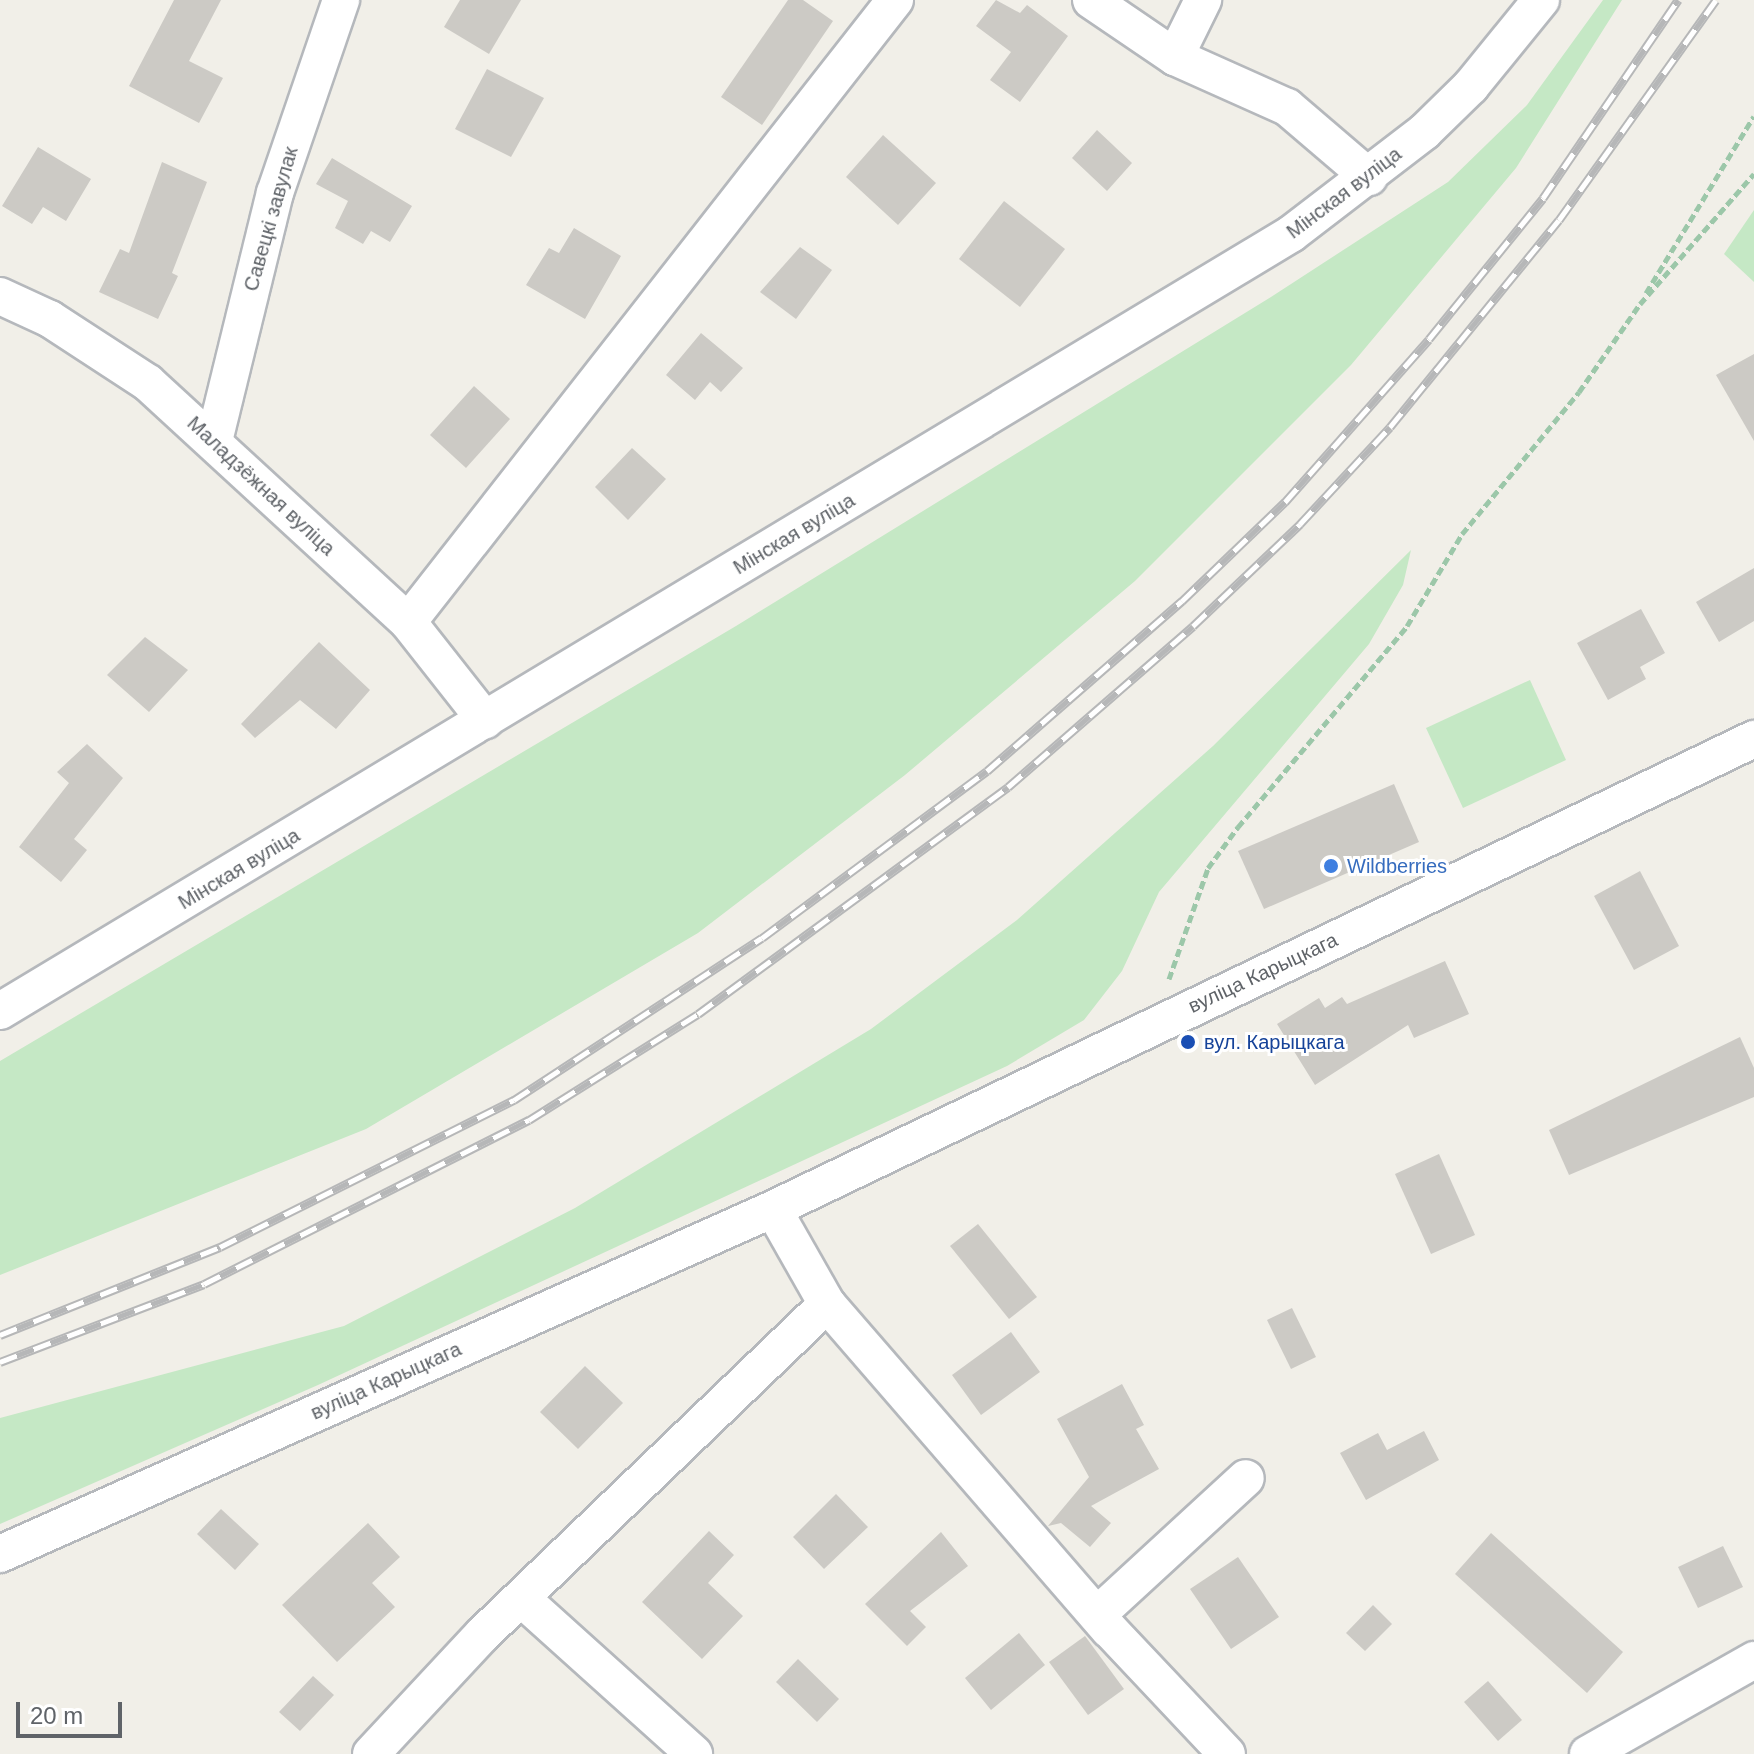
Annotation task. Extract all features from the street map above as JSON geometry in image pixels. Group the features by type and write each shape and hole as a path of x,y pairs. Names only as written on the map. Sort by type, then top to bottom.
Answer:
{"street":[{"name":"Савецкі завулак","path":"214,441 275,193 341,0"},
{"path":"408,622 895,0"},
{"path":"1091,0 1175,57 1287,107 1369,177"},
{"path":"1175,57 1203,0"},
{"name":"Мінская вуліца","path":"0,1011 1278,242 1369,177 1471,86 1541,0"},
{"name":"Маладзёжная вуліца","path":"0,296 50,319 148,383 408,622 485,720"},
{"name":"вуліца Карыцкага","path":"0,1554 773,1209 1754,739"},
{"path":"773,1209 827,1304 1097,1615 1227,1754"},
{"path":"371,1754 521,1598 827,1304"},
{"path":"1097,1615 1246,1478"},
{"path":"521,1598 694,1754"},
{"path":"1588,1754 1754,1660"}],"path":[{"path":"1155,1024 1208,868 1407,626 1462,534 1579,392 1640,304 1754,116"},
{"path":"1640,304 1754,174"}],"green space":[{"path":"1603,0 1622,0 1516,168 1351,365 1135,581 905,775 698,933 366,1129 0,1275 0,1061 736,626 1271,297 1448,182 1527,105"},
{"path":"1754,210 1754,282 1724,254"},
{"path":"1411,550 1403,585 1369,644 1159,892 1122,971 1084,1020 1007,1066 318,1385 0,1524 0,1418 344,1326 575,1208 871,1029 1017,920 1213,746"},
{"path":"1530,680 1566,760 1463,808 1426,728"}],"building":[{"path":"174,0 221,0 189,61 223,78 199,123 129,86"},
{"path":"460,0 521,0 489,54 444,27"},
{"path":"788,0 803,0 833,21 762,125 721,97"},
{"path":"996,0 1020,13 1027,5 1068,36 1020,102 990,80 1011,52 976,26"},
{"path":"487,69 544,98 511,157 455,129"},
{"path":"1097,130 1132,163 1107,191 1072,158"},
{"path":"883,135 936,183 898,225 846,177"},
{"path":"38,147 91,179 66,221 43,207 32,224 2,206"},
{"path":"332,158 412,206 390,242 371,231 363,244 335,228 348,201 316,184"},
{"path":"162,162 207,182 172,273 178,276 158,319 99,292 120,249 129,253"},
{"path":"1004,201 1065,249 1020,307 959,259"},
{"path":"574,228 621,256 585,319 526,285 549,248 559,253"},
{"path":"800,247 832,270 796,319 760,292"},
{"path":"701,333 743,368 721,392 710,382 695,400 666,375"},
{"path":"1754,354 1754,441 1716,375"},
{"path":"474,386 510,419 466,468 430,435"},
{"path":"632,448 666,479 628,520 595,487"},
{"path":"1754,568 1754,621 1719,642 1696,602"},
{"path":"1641,609 1665,653 1640,667 1646,679 1608,700 1577,643"},
{"path":"145,637 188,670 149,712 107,675"},
{"path":"319,642 370,690 336,729 300,700 255,738 241,724"},
{"path":"87,744 123,778 74,839 87,850 61,882 19,847 69,783 57,772"},
{"path":"1394,784 1419,842 1264,909 1238,851"},
{"path":"1640,871 1679,946 1634,970 1594,896"},
{"path":"1445,961 1469,1014 1414,1038 1408,1025 1315,1085 1277,1024 1319,998 1325,1008 1342,997 1347,1004"},
{"path":"1740,1037 1754,1068 1754,1097 1569,1175 1549,1130"},
{"path":"1439,1154 1475,1235 1431,1254 1395,1174"},
{"path":"978,1224 1037,1297 1009,1319 950,1246"},
{"path":"1292,1308 1316,1357 1291,1369 1267,1320"},
{"path":"1011,1332 1040,1372 981,1415 952,1375"},
{"path":"585,1366 623,1403 578,1449 540,1412"},
{"path":"1122,1384 1144,1425 1136,1429 1159,1469 1091,1506 1111,1523 1090,1547 1061,1523 1048,1526 1089,1477 1057,1419"},
{"path":"1424,1431 1439,1460 1366,1500 1340,1453 1378,1433 1387,1450"},
{"path":"836,1494 868,1527 824,1569 793,1537"},
{"path":"221,1509 259,1544 235,1570 197,1534"},
{"path":"368,1523 400,1557 372,1583 395,1607 337,1662 282,1605"},
{"path":"709,1531 734,1555 708,1583 743,1616 702,1659 642,1602"},
{"path":"941,1532 968,1566 910,1611 926,1627 907,1646 865,1604"},
{"path":"1491,1533 1623,1652 1587,1693 1455,1574"},
{"path":"1723,1546 1743,1587 1698,1608 1678,1567"},
{"path":"1238,1557 1279,1617 1231,1649 1190,1589"},
{"path":"1373,1605 1392,1624 1365,1651 1346,1633"},
{"path":"1019,1633 1045,1665 991,1710 965,1678"},
{"path":"1085,1636 1124,1689 1088,1715 1049,1662"},
{"path":"798,1659 839,1699 817,1722 776,1682"},
{"path":"313,1676 334,1695 300,1731 279,1712"},
{"path":"1488,1681 1522,1720 1498,1741 1464,1702"}],"railway":[{"path":"0,1335 220,1247 514,1100 762,938 987,771 1182,601 1285,502 1429,339 1543,198 1678,0"},
{"path":"0,1362 204,1284 529,1120 698,1014 1008,787 1193,626 1300,524 1390,427 1559,220 1716,0"}],"place":[{"name":"Wildberries","path":"1331,866"},
{"name":"вул. Карыцкага","path":"1188,1042"}]}
